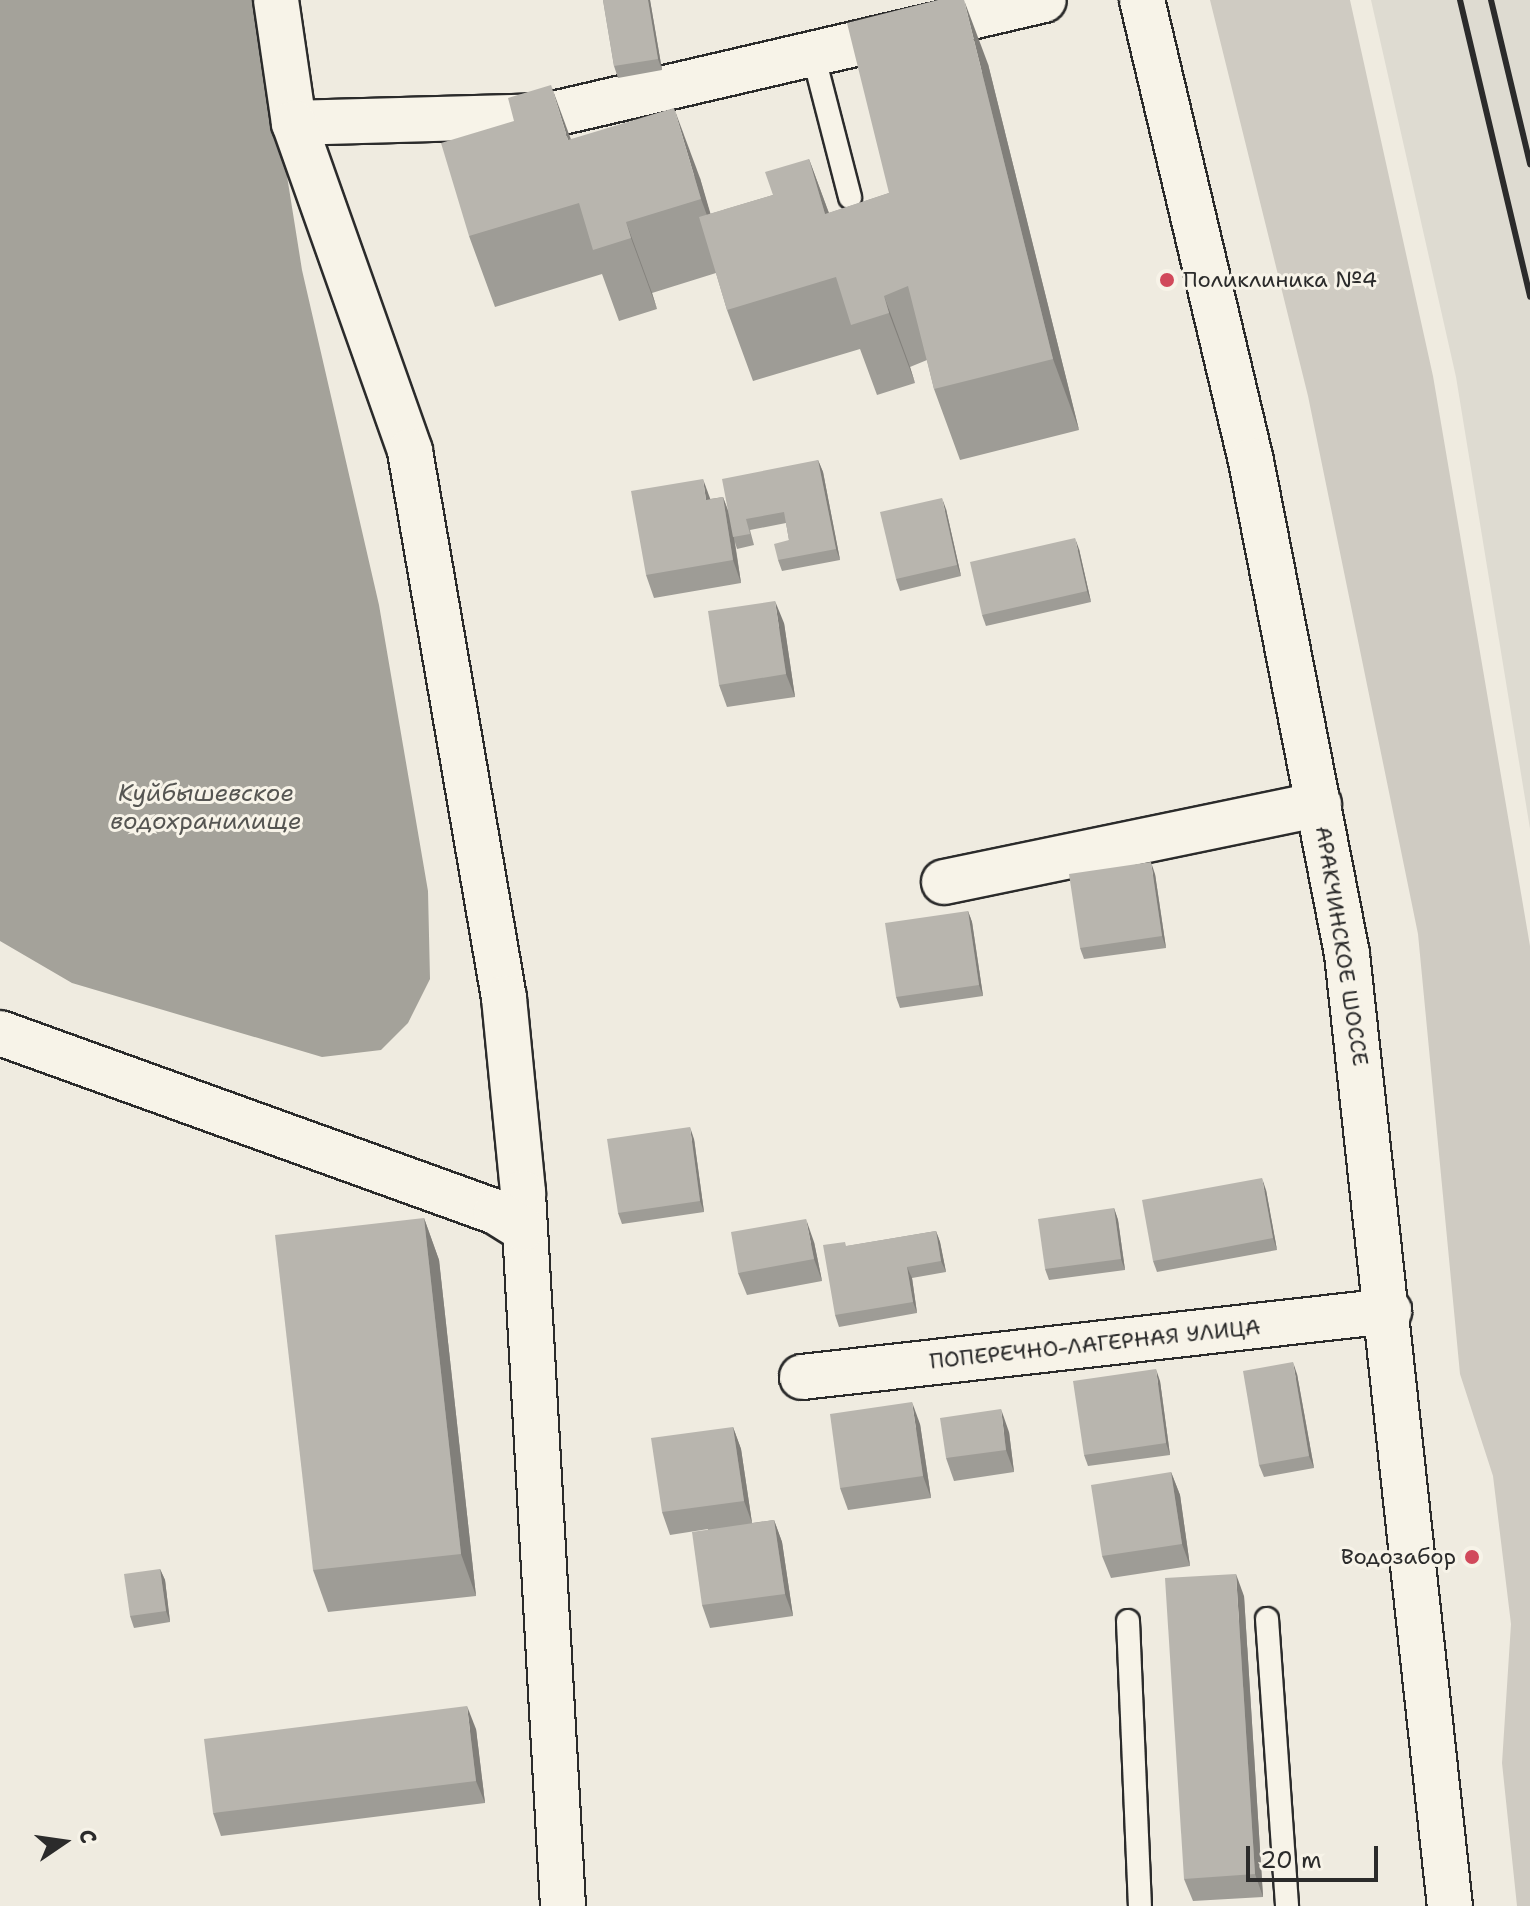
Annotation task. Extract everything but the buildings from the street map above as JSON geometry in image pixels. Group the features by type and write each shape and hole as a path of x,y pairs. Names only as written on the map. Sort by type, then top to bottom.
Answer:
{"street":[{"path":"276,0 294,123 410,451 504,998 523,1193 522,1228 563,1906"},
{"path":"294,123 545,116 1044,0"},
{"name":"АРАКЧИНСКОЕ ШОССЕ","path":"1142,0 1247,445 1347,954 1389,1311 1450,1906"},
{"path":"944,882 1319,804"},
{"path":"0,1033 496,1212 522,1228"},
{"name":"ПОПЕРЕЧНО-ЛАГЕРНАЯ УЛИЦА","path":"802,1377 1389,1311"}],"lane":[{"path":"813,54 850,197"},
{"path":"1267,1619 1287,1906"},
{"path":"1128,1621 1140,1906"}],"shaded area":[{"path":"1210,0 1350,0 1433,376 1530,946 1530,1906 1517,1906 1502,1763 1511,1624 1493,1476 1460,1374 1418,934 1308,396"},
{"path":"1371,0 1530,0 1530,829 1456,377"}],"water":[{"name":"Куйбышевское водохранилище","path":"0,0 259,0 302,270 379,605 428,891 430,979 408,1023 381,1050 322,1057 72,983 0,941"}],"railway":[{"path":"1460,0 1530,297"},
{"path":"1491,0 1530,164"}],"place":[{"name":"Поликлиника №4","path":"1167,280"},
{"name":"Водозабор","path":"1472,1557"}]}
